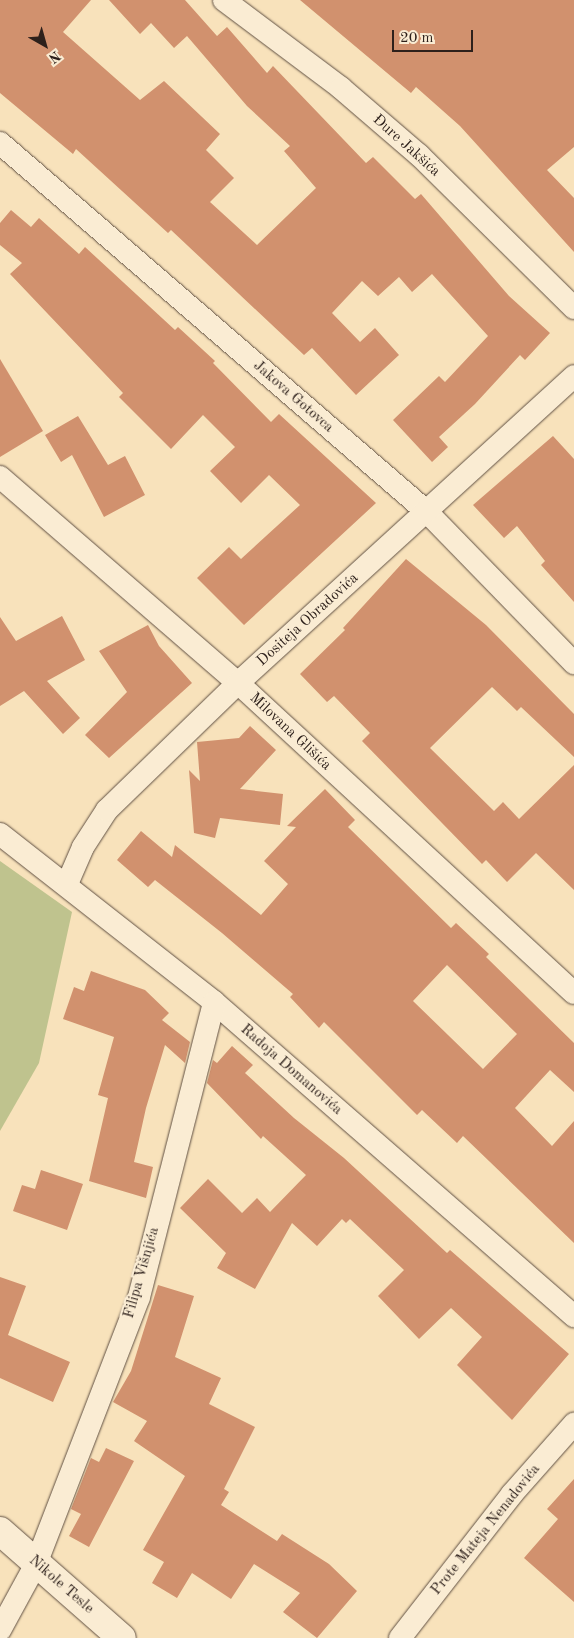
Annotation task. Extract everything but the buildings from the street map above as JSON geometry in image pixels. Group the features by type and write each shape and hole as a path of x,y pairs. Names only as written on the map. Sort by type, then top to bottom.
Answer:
{"main road":[{"name":"Nikole Tesle","path":"0,1532 122,1638"}],"street":[{"name":"Đure Jakšića","path":"224,0 341,88 419,156 574,308"},
{"name":"Jakova Gotovca","path":"0,143 426,512 574,663"},
{"name":"Dositeja Obradovića","path":"67,884 83,846 107,810 238,683 574,376"},
{"name":"Milovana Glišića","path":"0,477 238,683 574,993"},
{"name":"Radoja Domanovića","path":"0,834 67,884 214,1002 574,1316"},
{"name":"Filipa Višnjića","path":"0,1630 36,1564 139,1297 214,1002"},
{"name":"Prote Mateja Nenadovića","path":"400,1638 512,1494 574,1424"}],"green space":[{"path":"0,861 72,912 39,1063 0,1131"}]}
